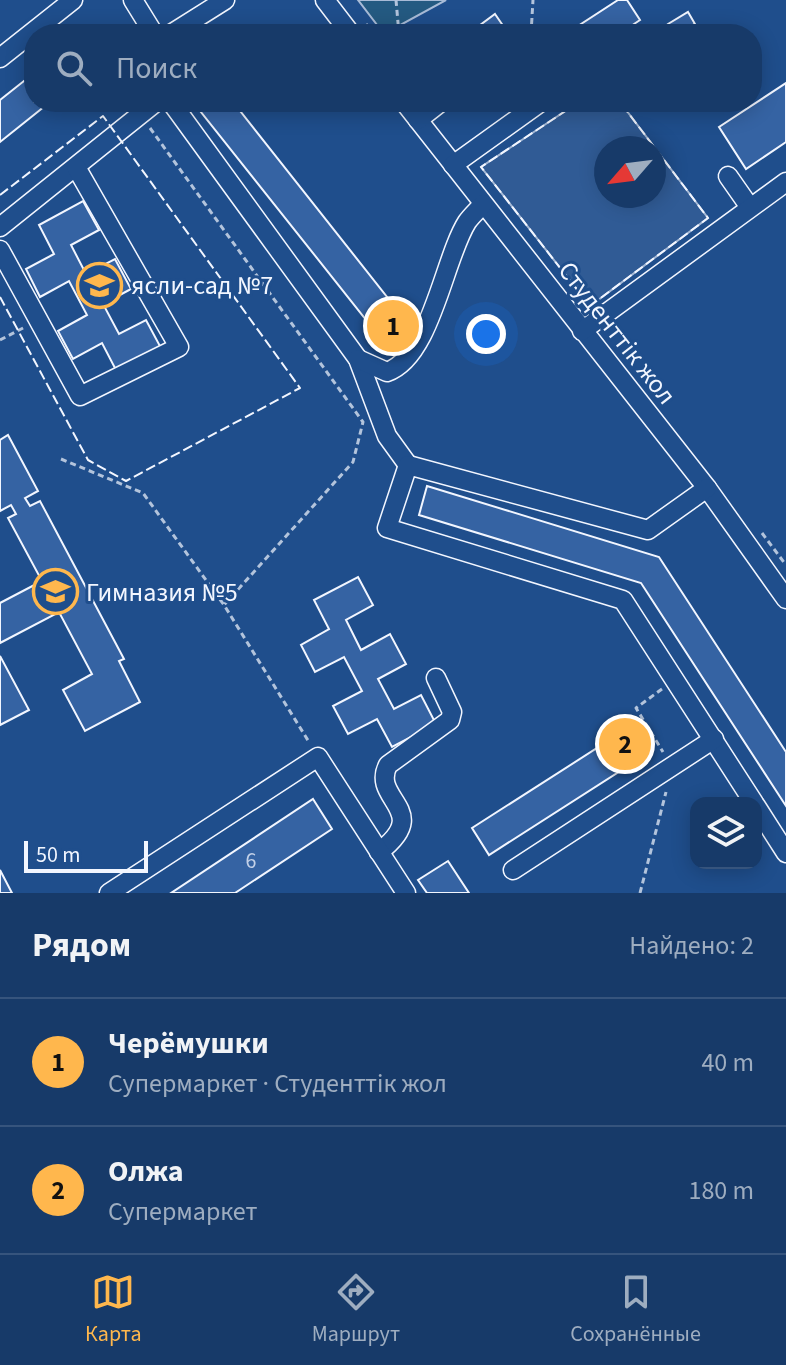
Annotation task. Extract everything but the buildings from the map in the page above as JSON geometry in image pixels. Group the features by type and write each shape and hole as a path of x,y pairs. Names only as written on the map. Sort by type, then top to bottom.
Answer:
{"street":[{"path":"43,24 73,0"},
{"path":"133,0 148,24"},
{"path":"187,24 225,0"},
{"path":"325,0 343,24"},
{"path":"0,58 24,39"},
{"path":"0,227 144,112"},
{"path":"178,112 358,359 387,436 408,465 648,530 707,488"},
{"name":"Студенттік жол","path":"412,112 707,488 786,599"},
{"path":"418,120 428,112"},
{"path":"453,165 527,112"},
{"path":"511,124 522,140"},
{"path":"0,250 80,396 179,347 76,167"},
{"path":"728,176 749,206"},
{"path":"582,331 749,206 786,182"},
{"path":"358,359 387,372 405,362 442,290 467,222 483,204"},
{"path":"408,465 387,528 623,600 751,797"},
{"path":"379,852 402,830 402,818 386,782 388,765 450,720 452,712 436,678"},
{"path":"513,870 714,739"},
{"path":"109,893 318,757 406,893"},
{"path":"762,815 786,853"}],"path":[{"path":"396,0 398,24"},
{"path":"532,24 533,0"},
{"path":"141,115 363,422 353,462 224,605"},
{"path":"0,340 38,320"},
{"path":"61,459 143,493 224,605 318,757"}],"shaded area":[{"path":"358,0 446,0 402,24 376,24"},
{"path":"564,112 628,112 646,136 594,136 594,208 666,208 666,163 708,218 590,306 481,167"}],"fence":[{"path":"564,112 481,167 590,306 708,218 628,112"},
{"path":"0,195 103,116 300,388 126,481 88,460 0,297"}],"place":[{"name":"ясли-сад №7","path":"100,285"},
{"name":"Черёмушки","path":"393,326"},
{"name":"Гимназия №5","path":"55,592"},
{"name":"Олжа","path":"625,744"}]}
